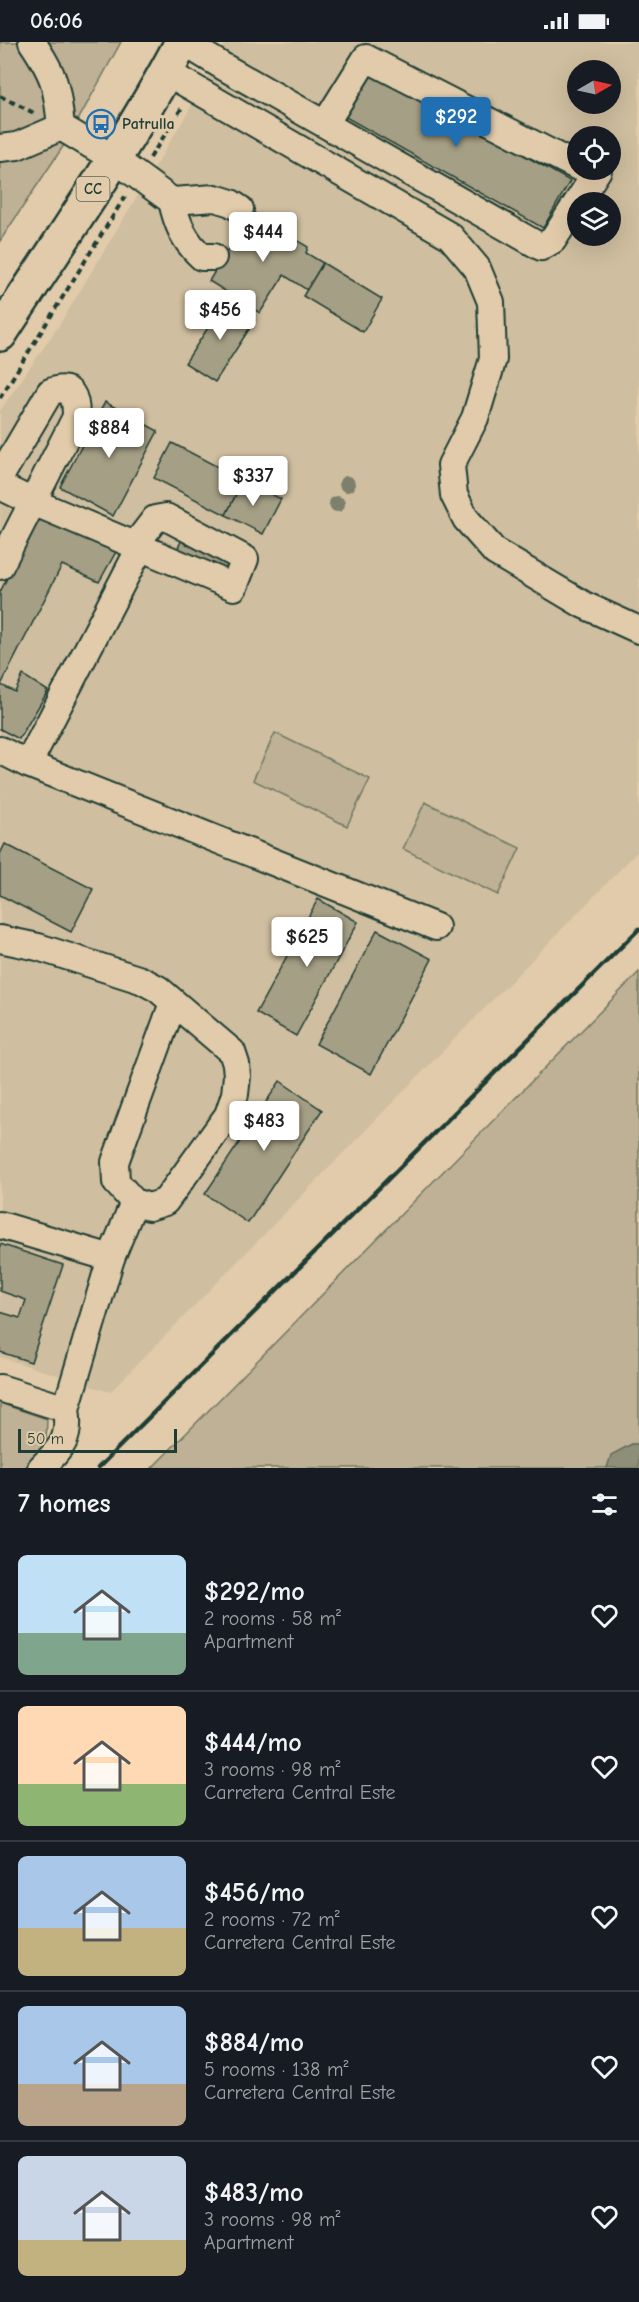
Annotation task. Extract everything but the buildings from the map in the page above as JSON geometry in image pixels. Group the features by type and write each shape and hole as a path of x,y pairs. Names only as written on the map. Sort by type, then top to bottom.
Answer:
{"main road":[{"name":"CC","path":"0,334 126,167 166,72 182,42"}],"street":[{"path":"32,42 50,69 58,92 61,127"},
{"path":"182,42 541,247 553,240 583,180"},
{"path":"325,124 366,58 567,159"},
{"path":"166,72 450,236 477,268 491,302 493,359 476,418 451,465 454,495 466,519 495,552 584,605 639,630"},
{"path":"0,148 17,146 61,127"},
{"path":"61,127 126,167 172,201 215,198 231,203 240,210"},
{"path":"172,201 176,222 189,245 202,257 213,257"},
{"path":"0,477 50,392 59,388 69,391 76,400 76,417 0,566"},
{"path":"0,486 138,546 28,764"},
{"path":"596,610 639,609"},
{"path":"0,750 28,764 436,927"},
{"path":"0,939 38,947 141,980 158,989 232,1052 236,1064 235,1094 228,1115 165,1202 149,1206 134,1202 116,1182 115,1162 173,1003"},
{"path":"41,1468 61,1448 66,1438 68,1421 66,1409 111,1258 134,1202"},
{"path":"0,1225 111,1258"},
{"path":"0,1388 66,1409"}],"path":[{"path":"0,398 126,167 195,88"},
{"path":"0,96 61,127"}],"shaded area":[{"path":"0,42 121,42 66,142 0,241"},
{"path":"226,42 639,42 639,850 110,1392 0,1357 0,411 60,324 188,112"},
{"path":"275,733 370,779 347,826 253,780"},
{"path":"425,802 520,848 498,895 403,849"},
{"path":"639,972 639,1444 632,1444 612,1455 607,1468 152,1468"},
{"path":"0,1403 47,1419 46,1443 24,1468 0,1468"},
{"path":"632,1444 639,1444 639,1468 607,1468 611,1455"}],"railway":[{"path":"98,1468 639,929"}],"place":[{"name":"Patrulla","path":"101,124"}]}
